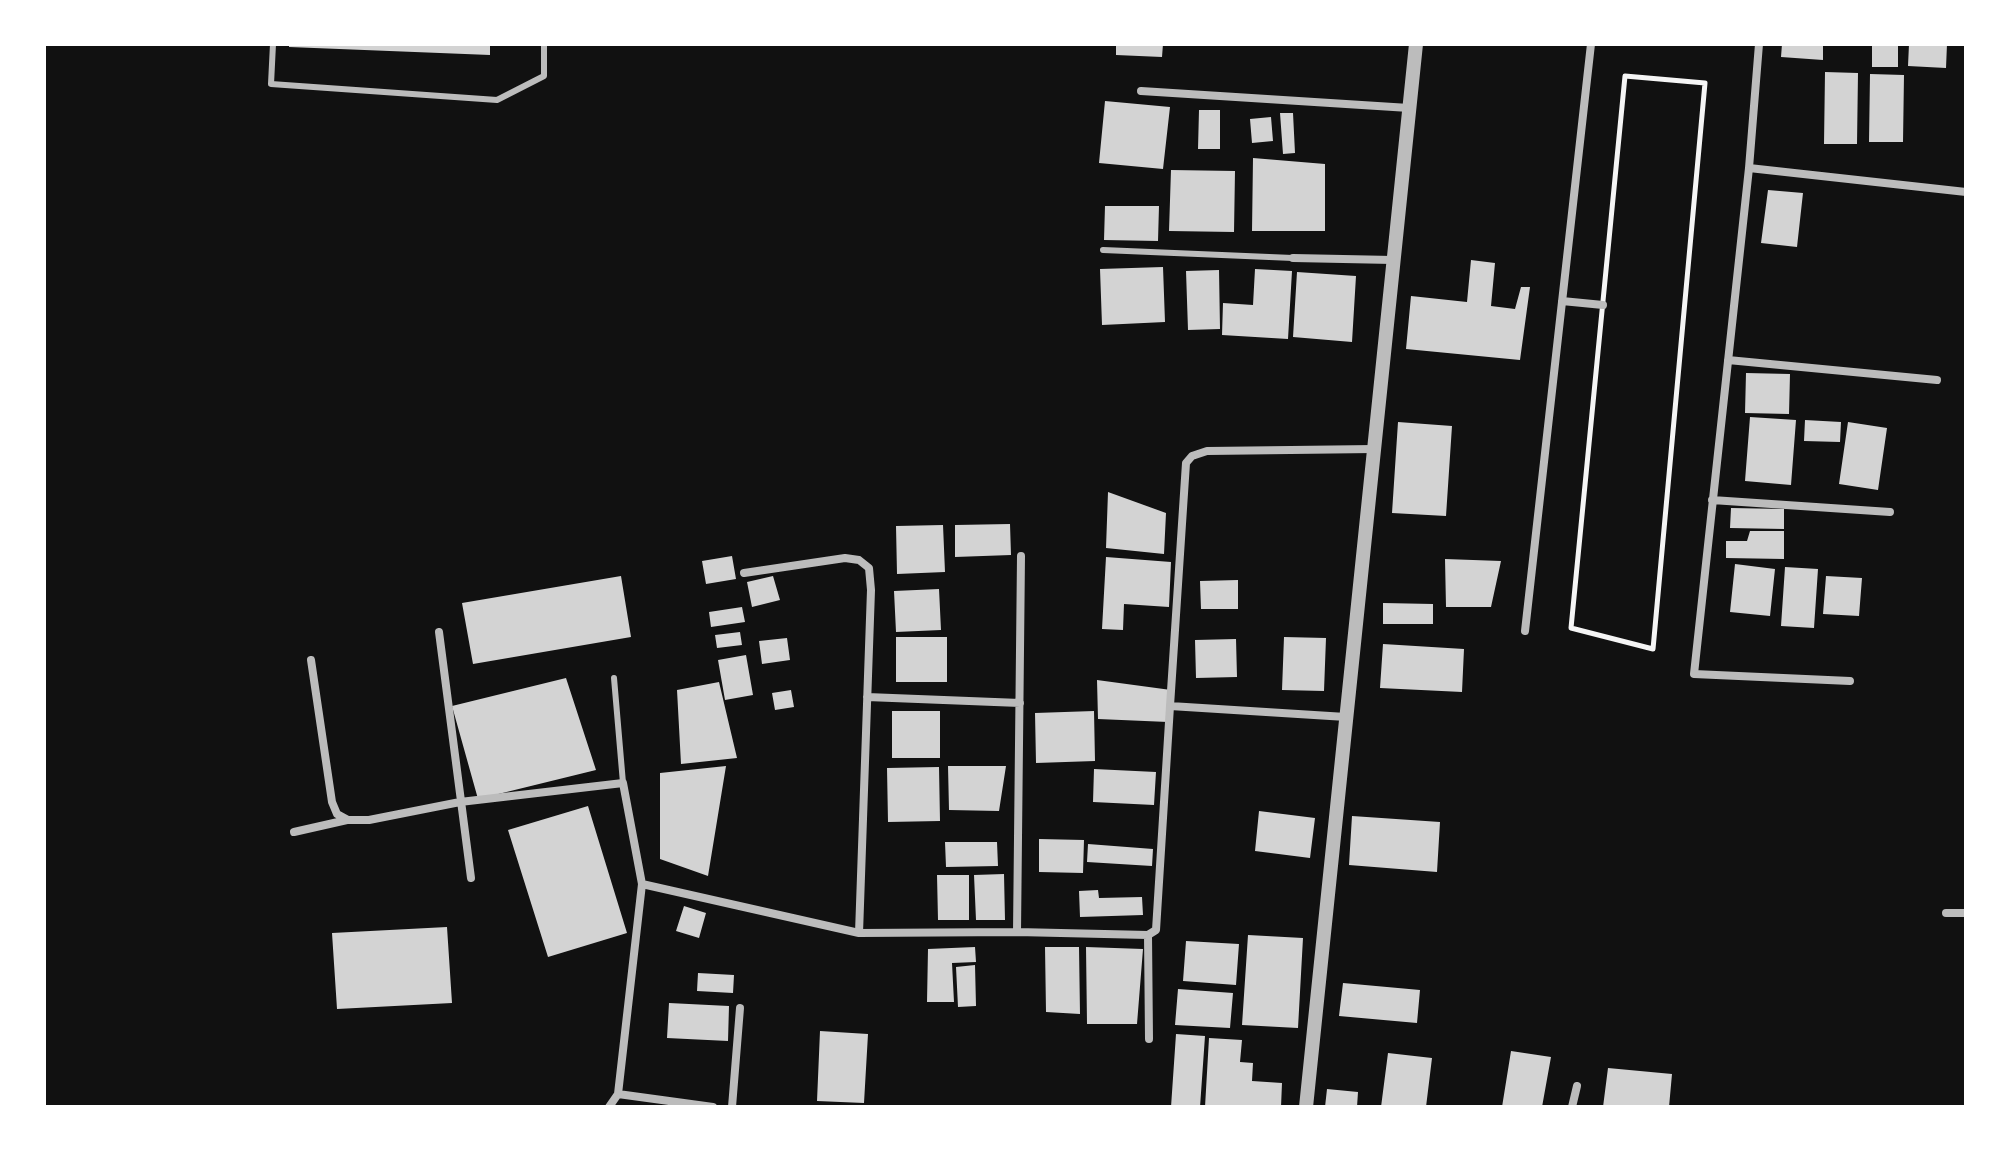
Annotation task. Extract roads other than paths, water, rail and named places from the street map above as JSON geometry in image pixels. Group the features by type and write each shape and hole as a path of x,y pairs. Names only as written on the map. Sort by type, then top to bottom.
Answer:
{"street":[{"path":"1306,1107 1416,44"},
{"path":"1525,631 1591,44"},
{"path":"1759,44 1749,168 1694,674 1850,681"},
{"path":"1141,91 1409,108"},
{"path":"1749,168 1966,192"},
{"path":"1293,258 1393,260"},
{"path":"1562,301 1603,305"},
{"path":"1728,360 1937,380"},
{"path":"642,884 859,933 1148,935 1156,930 1186,463 1192,456 1207,451 1374,449"},
{"path":"1712,500 1890,512"},
{"path":"1017,932 1021,556"},
{"path":"744,573 845,558 859,560 869,568 859,933"},
{"path":"439,632 471,878"},
{"path":"311,660 332,802 337,814 348,820"},
{"path":"867,697 1020,703"},
{"path":"1170,706 1346,717"},
{"path":"294,832 460,802 623,783 642,884 618,1094 609,1107"},
{"path":"1946,913 1966,913"},
{"path":"1148,935 1149,1039"},
{"path":"732,1107 740,1008"},
{"path":"1572,1107 1577,1086"},
{"path":"618,1094 713,1107"}],"lane":[{"path":"273,44 271,84 497,100 544,76 544,44"},
{"path":"1103,250 1293,258"},
{"path":"614,678 623,783"}]}
